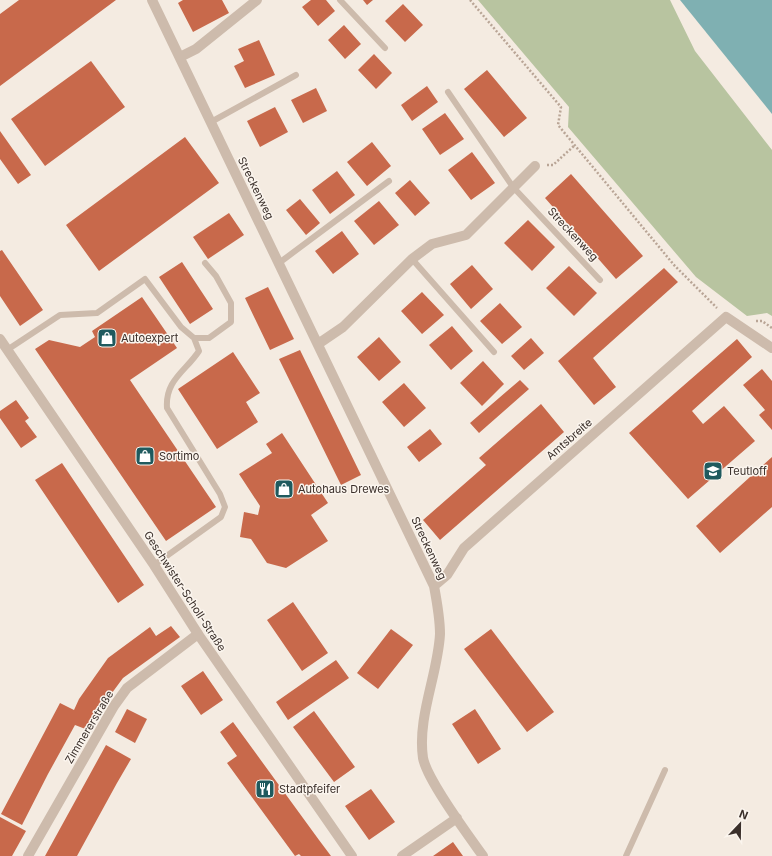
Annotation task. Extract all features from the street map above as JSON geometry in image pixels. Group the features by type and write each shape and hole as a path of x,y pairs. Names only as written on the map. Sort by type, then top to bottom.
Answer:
{"street":[{"name":"Streckenweg","path":"152,0 434,586 439,611 440,635 427,706 423,739 423,758 429,774 483,856"},
{"path":"180,57 196,49 257,0"},
{"path":"318,344 343,327 412,259 432,244 466,235 535,166"},
{"path":"726,316 772,348"},
{"name":"Amtsbreite","path":"434,586 447,575 464,548 726,316"},
{"name":"Geschwister-Scholl-Straße","path":"0,339 154,565 198,634 352,856"},
{"name":"Zimmererstraße","path":"28,856 114,706 127,688 198,634"},
{"path":"402,856 457,818"}],"lane":[{"path":"340,0 384,48"},
{"path":"211,122 296,74"},
{"name":"Streckenweg","path":"448,92 513,187 600,280"},
{"path":"279,263 389,181"},
{"path":"412,259 494,352"},
{"path":"194,338 209,338 231,322 230,303 216,276 205,263"},
{"path":"7,350 60,315 97,313 145,279 180,327 194,338 200,351 169,388 166,398 167,408 220,494 225,507 221,518 154,565"},
{"path":"626,856 665,770"}],"path":[{"path":"470,0 561,107 558,125 674,265 726,316"},
{"path":"535,166 553,165 575,145"}],"green space":[{"path":"478,0 670,0 695,51 772,150 772,316 767,313 747,316 696,277 568,127 569,107"}],"water":[{"path":"680,0 772,0 772,114"}],"building":[{"path":"19,0 116,0 0,86 0,14"},
{"path":"183,0 222,0 229,13 193,32 178,3"},
{"path":"311,0 326,0 335,11 318,26 302,7"},
{"path":"363,0 373,0 367,5"},
{"path":"403,4 423,25 405,42 385,21"},
{"path":"344,25 361,44 345,59 328,40"},
{"path":"259,40 275,75 245,88 234,66 244,61 238,49"},
{"path":"374,54 392,73 376,89 358,70"},
{"path":"91,61 125,107 45,166 11,119"},
{"path":"487,70 527,118 504,137 464,89"},
{"path":"427,86 438,102 412,121 401,105"},
{"path":"316,88 327,111 303,123 291,100"},
{"path":"275,107 288,132 260,147 247,121"},
{"path":"445,113 464,139 440,155 422,129"},
{"path":"0,131 31,175 18,184 0,159"},
{"path":"185,137 219,183 99,271 66,225"},
{"path":"372,142 391,166 367,186 347,162"},
{"path":"472,152 495,183 471,200 448,170"},
{"path":"337,171 355,195 330,214 312,190"},
{"path":"571,174 643,256 616,279 545,198"},
{"path":"410,180 430,203 415,216 395,193"},
{"path":"300,199 320,223 306,235 286,210"},
{"path":"379,201 399,225 374,245 354,221"},
{"path":"229,213 244,235 208,259 193,237"},
{"path":"528,220 555,247 532,271 504,243"},
{"path":"342,231 359,254 333,274 315,251"},
{"path":"2,250 43,310 20,326 0,296 0,251"},
{"path":"182,262 213,309 190,324 159,277"},
{"path":"472,265 493,289 471,309 450,284"},
{"path":"569,266 597,293 574,316 546,288"},
{"path":"664,268 678,282 593,358 616,387 594,405 558,361"},
{"path":"268,287 294,339 270,350 245,298"},
{"path":"422,292 444,315 422,334 401,311"},
{"path":"142,297 177,348 130,380 216,507 166,541 35,349 49,340 80,347 95,337 92,331"},
{"path":"500,303 522,327 502,344 480,321"},
{"path":"452,326 473,351 451,370 429,345"},
{"path":"379,337 401,362 379,381 357,357"},
{"path":"531,338 544,353 524,370 511,356"},
{"path":"737,339 752,357 692,411 703,424 724,406 755,441 688,499 629,433"},
{"path":"300,350 361,475 341,485 279,359"},
{"path":"233,352 260,393 246,402 258,422 217,449 178,389"},
{"path":"483,361 504,384 482,406 460,383"},
{"path":"762,369 772,381 772,430 759,415 765,410 743,385"},
{"path":"520,380 529,389 479,433 470,423"},
{"path":"404,383 426,408 404,427 382,402"},
{"path":"16,400 29,418 25,421 37,437 21,448 0,418 0,411"},
{"path":"541,404 564,432 440,540 423,520 486,465 479,458"},
{"path":"430,429 442,444 419,462 407,447"},
{"name":"Autohaus Drewes","path":"282,433 328,503 311,515 328,541 286,568 267,563 251,539 240,537 244,512 258,515 260,506 239,474 272,453 266,444"},
{"path":"772,457 772,507 720,553 696,526"},
{"path":"62,463 144,585 118,603 35,480"},
{"path":"293,602 328,653 302,671 267,620"},
{"path":"171,626 180,637 123,678 92,720 88,730 75,725 22,825 1,814 60,703 74,710 79,699 108,658 150,627 156,636"},
{"path":"391,629 413,645 378,689 357,673"},
{"path":"491,629 554,712 527,732 464,649"},
{"path":"336,660 349,678 288,720 276,702"},
{"path":"203,671 223,700 201,715 181,686"},
{"path":"127,709 147,719 135,743 115,732"},
{"path":"475,709 501,749 478,764 452,724"},
{"path":"314,711 355,767 334,782 293,727"},
{"path":"233,722 331,856 301,856 299,854 295,856 227,763 237,756 220,732"},
{"path":"106,745 131,759 77,856 45,856"},
{"path":"371,789 395,822 369,840 345,806"},
{"path":"0,817 26,831 12,856 0,856"},
{"path":"453,842 463,856 433,856"}],"place":[{"name":"Autoexpert","path":"107,338"},
{"name":"Sortimo","path":"145,456"},
{"name":"Teutloff","path":"713,471"},
{"name":"Autohaus Drewes","path":"284,489"},
{"name":"Stadtpfeifer","path":"265,789"}]}
